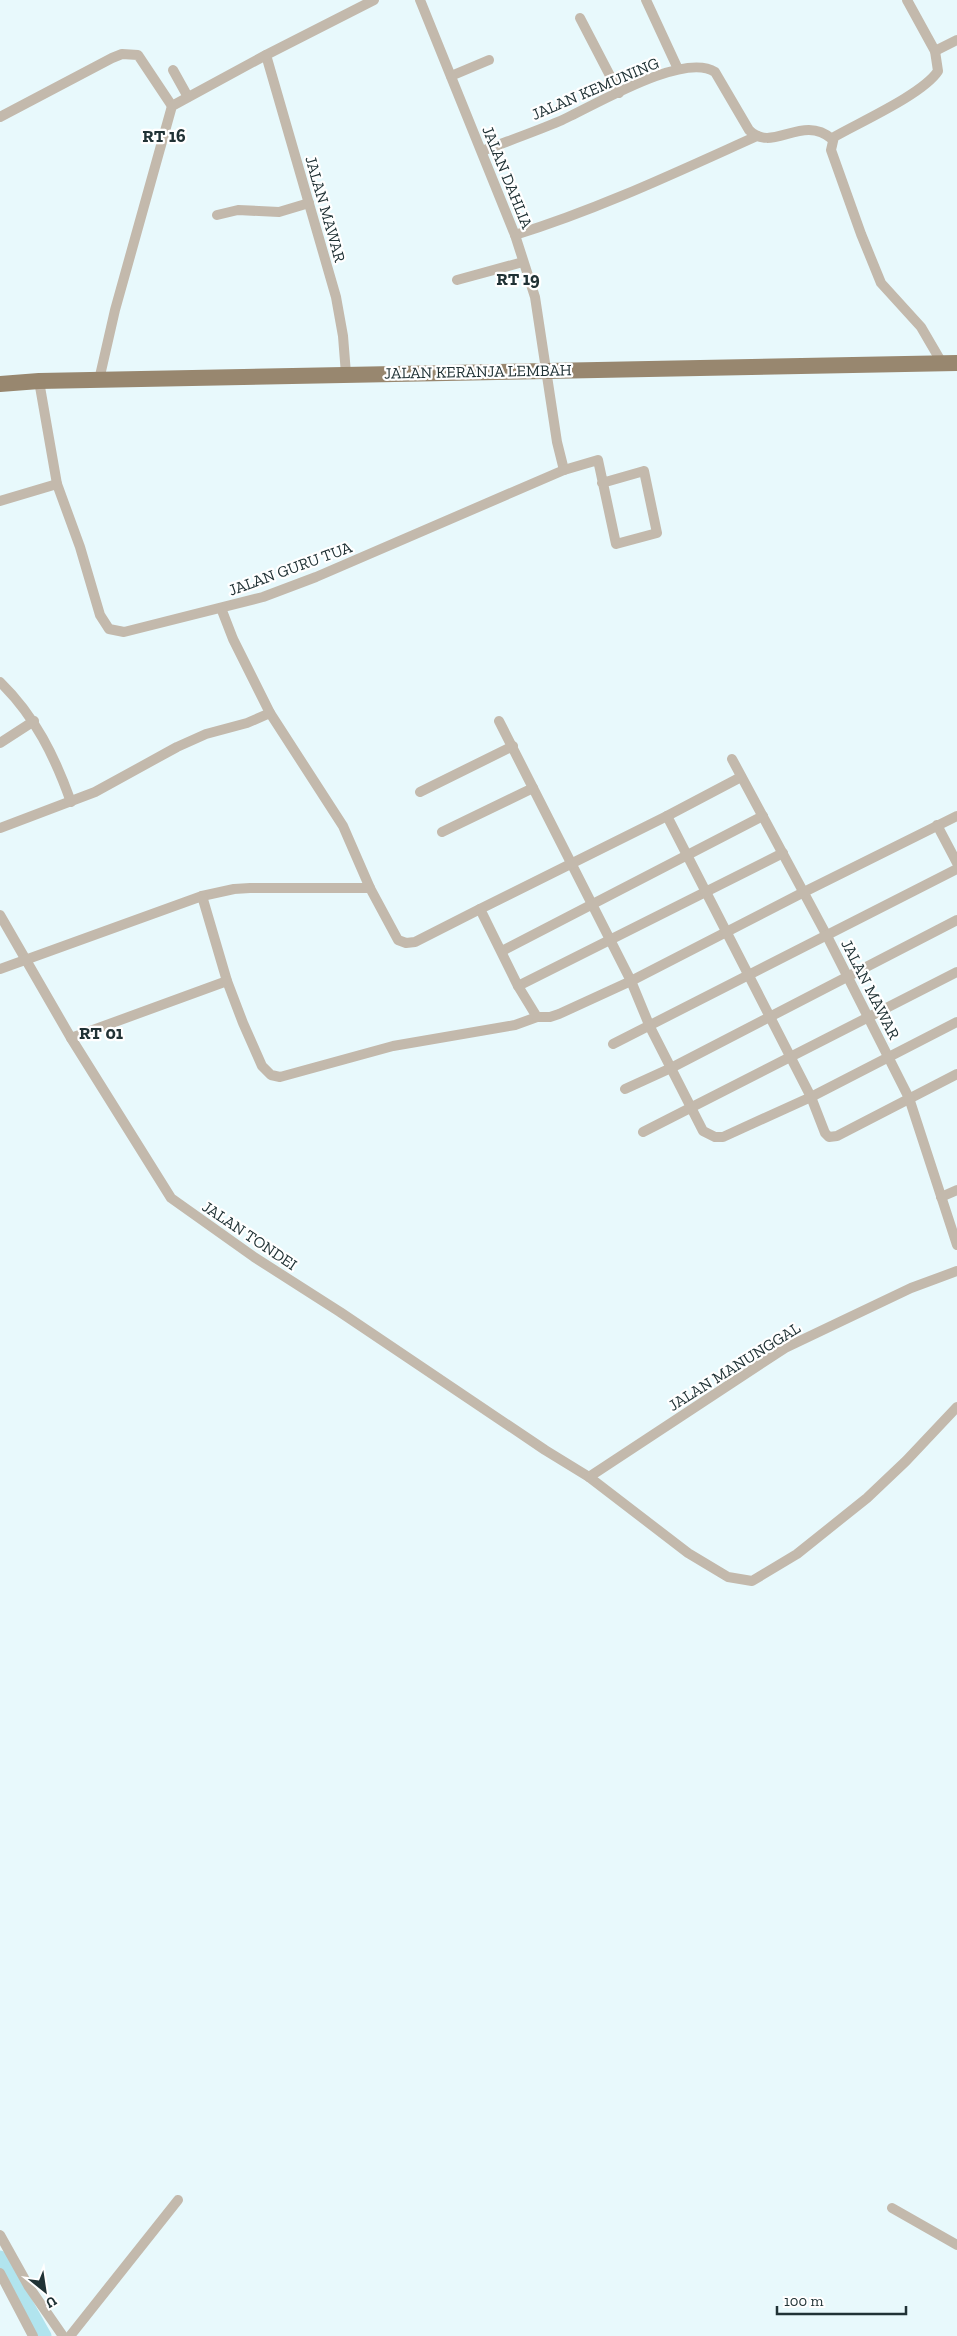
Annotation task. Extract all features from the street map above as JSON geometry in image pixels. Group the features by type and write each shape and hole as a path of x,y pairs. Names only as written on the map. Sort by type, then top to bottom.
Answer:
{"main road":[{"name":"JALAN KERANJA LEMBAH","path":"0,384 39,381 545,370 953,365"}],"street":[{"path":"99,380 115,310 166,119 172,106 266,54 374,0"},
{"name":"JALAN DAHLIA","path":"420,0 515,235 539,317 545,370"},
{"path":"646,0 678,69"},
{"path":"832,140 933,78 939,68 935,51 907,0"},
{"path":"580,18 619,93"},
{"path":"935,51 957,40"},
{"path":"0,117 112,58 129,53 138,55 172,106"},
{"name":"JALAN MAWAR","path":"266,54 336,298 343,336 346,374"},
{"path":"451,76 489,60"},
{"name":"JALAN KEMUNING","path":"482,152 560,121 640,82 678,69 703,67 715,72 749,130 757,136"},
{"path":"173,70 188,96"},
{"path":"515,235 563,220 620,198 757,136 774,137 811,129 823,133 832,140"},
{"path":"832,140 831,150 834,161 881,283 953,365"},
{"path":"217,215 238,210 279,212 308,203"},
{"path":"457,280 523,262"},
{"path":"545,370 564,470"},
{"name":"JALAN GURU TUA","path":"39,381 56,484 80,547 100,615 109,629 124,632 264,597 316,577 564,470 598,460 602,483"},
{"path":"644,471 657,533 616,544 602,483 644,471"},
{"path":"0,501 56,484"},
{"path":"221,608 270,713 343,826 370,888 398,940 404,943 424,938 742,777"},
{"path":"0,682 34,721 54,755 71,802"},
{"path":"0,828 71,802 111,784 196,738 247,723 270,713"},
{"path":"0,742 34,721"},
{"path":"499,721 572,863 631,982 690,1108 703,1131 723,1137 811,1097 957,1022"},
{"path":"420,792 512,746"},
{"name":"JALAN MAWAR","path":"732,759 827,936 909,1098 957,1245"},
{"path":"442,832 533,788"},
{"path":"667,816 811,1097 825,1133 829,1137 837,1136 957,1074"},
{"path":"502,951 689,856 763,816"},
{"path":"202,896 227,981 262,1066 271,1075 280,1077 393,1046 515,1024 537,1017 550,1017 631,982 804,892 957,816"},
{"path":"937,825 957,863"},
{"path":"518,986 783,853"},
{"path":"613,1044 957,869"},
{"path":"0,969 202,896 234,889 250,888 370,888"},
{"path":"480,909 518,986 537,1017"},
{"name":"JALAN TONDEI","path":"0,916 71,1038 171,1198 254,1257 340,1312 545,1450 589,1477 696,1558 728,1577 752,1581 797,1554 867,1498 906,1461 957,1407"},
{"path":"625,1089 671,1068 957,920"},
{"path":"643,1132 957,972"},
{"path":"71,1038 227,981"},
{"path":"941,1197 957,1190"},
{"name":"JALAN MANUNGGAL","path":"589,1477 785,1348 911,1288 957,1271"},
{"path":"70,2336 178,2200"},
{"path":"892,2208 957,2245"},
{"path":"0,2234 29,2287 63,2336"},
{"path":"0,2273 33,2336"}],"waterway":[{"path":"0,2258 44,2336"}],"district":[{"name":"RT 16","path":"164,136"},
{"name":"RT 19","path":"518,279"},
{"name":"RT 01","path":"101,1033"}]}
